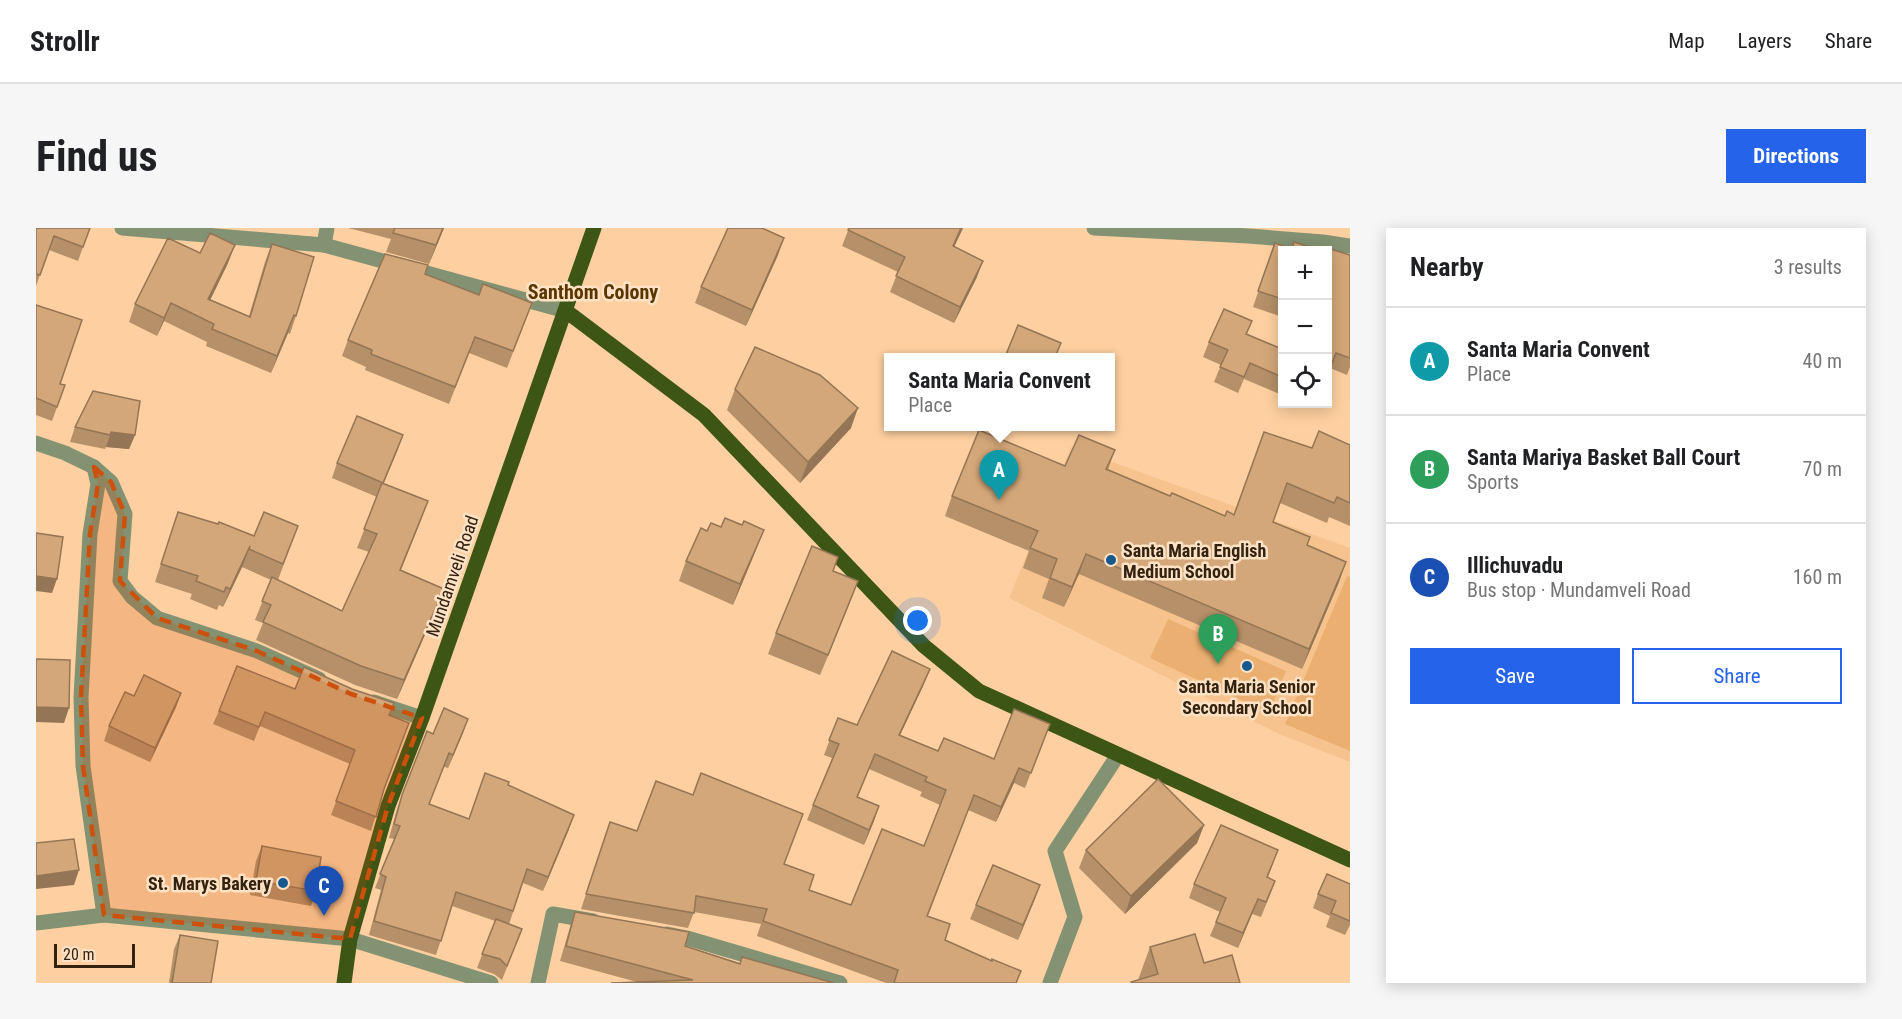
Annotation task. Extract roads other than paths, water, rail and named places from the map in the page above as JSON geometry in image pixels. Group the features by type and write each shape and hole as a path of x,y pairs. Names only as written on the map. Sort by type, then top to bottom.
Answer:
{"main road":[{"name":"Mundamveli Road","path":"344,983 350,939 388,806 422,718 594,228"},
{"path":"566,311 704,415 924,646 979,691 1350,860"}],"street":[{"path":"122,228 324,245 566,311"},
{"path":"324,245 327,228"},
{"path":"1094,228 1260,237 1350,246"},
{"path":"36,443 65,453 94,467 111,482 125,514 120,581 132,597 157,618 257,651 330,685"},
{"path":"94,467 98,484 90,534 81,697 83,766 104,915"},
{"path":"361,698 422,718"},
{"path":"1050,983 1075,917 1055,851 1118,754"},
{"path":"538,983 553,914 609,924"},
{"path":"36,923 104,915 350,939 488,983"},
{"path":"653,932 687,938 840,983"}],"place":[{"name":"Santa Maria Convent","path":"999,500"},
{"name":"Santa Maria English Medium School","path":"1111,560"},
{"name":"Santa Mariya Basket Ball Court","path":"1218,664"},
{"name":"Santa Maria Senior Secondary School","path":"1247,666"},
{"name":"St. Marys Bakery","path":"283,883"},
{"name":"Illichuvadu","path":"324,916"}],"district":[{"name":"Santhom Colony","path":"593,292"}]}
